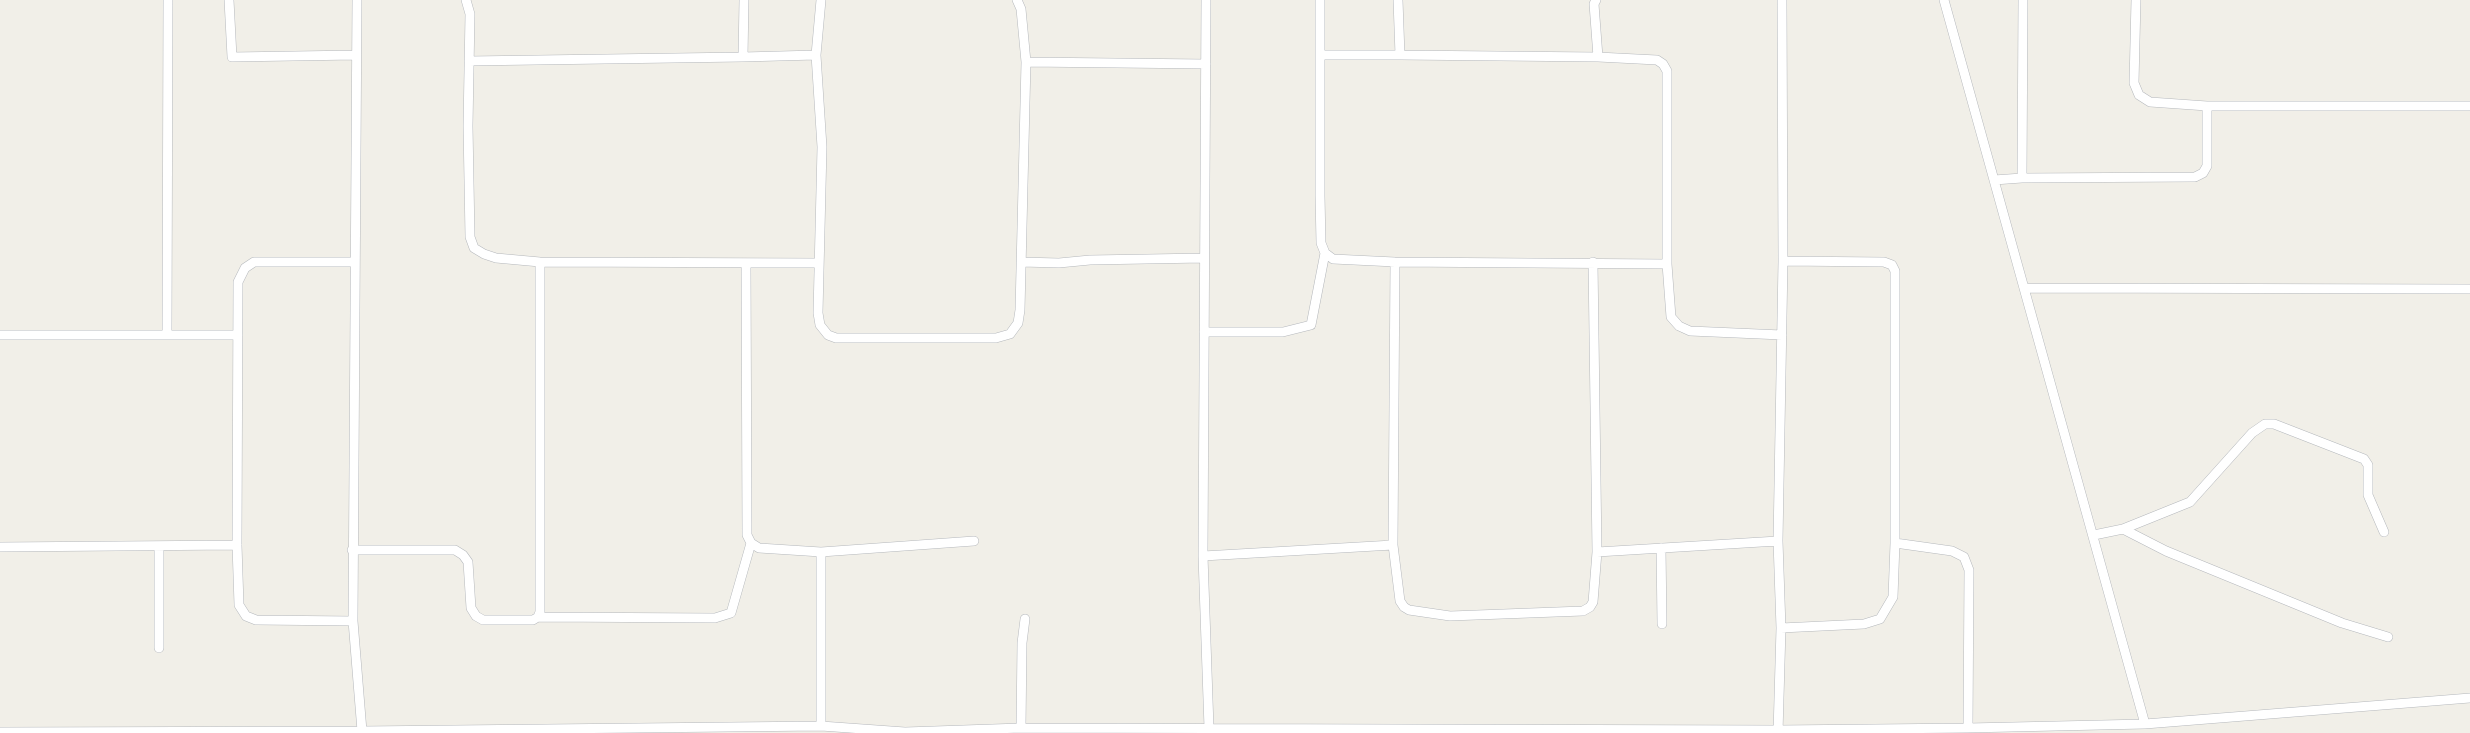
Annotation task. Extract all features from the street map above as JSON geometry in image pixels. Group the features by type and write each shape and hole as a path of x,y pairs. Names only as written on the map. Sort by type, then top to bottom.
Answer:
{"street":[{"path":"167,334 168,0"},
{"path":"229,0 232,57 356,55"},
{"path":"356,0 352,550 353,621 362,731"},
{"path":"466,0 470,14 470,237 474,247 496,258 540,262 818,263"},
{"path":"743,57 744,0"},
{"path":"821,0 816,55 822,147 818,313 820,325 828,335 836,338 996,338 1010,334 1018,323 1026,62 1021,9 1017,0"},
{"path":"1206,0 1203,556 1209,728"},
{"path":"1320,0 1320,196 1321,243 1325,253 1333,259 1395,262 1667,264"},
{"path":"1398,0 1400,55"},
{"path":"1779,732 1782,628 1778,541 1783,261 1782,0"},
{"path":"1944,0 2146,724"},
{"path":"2022,178 2023,0"},
{"path":"2136,0 2134,83 2139,95 2150,102 2207,106 2470,106"},
{"path":"1594,1 1598,57"},
{"path":"469,61 816,55"},
{"path":"1321,55 1598,57 1657,60 1664,64 1667,71 1667,264 1671,317 1679,326 1690,331 1782,335"},
{"path":"1026,62 1206,64"},
{"path":"1994,180 2195,177 2203,173 2207,166 2207,106"},
{"path":"1204,332 1283,332 1311,325 1325,253"},
{"path":"1021,262 1205,258"},
{"path":"1782,628 1864,624 1880,619 1893,597 1895,543 1895,271 1892,265 1884,262 1783,261"},
{"path":"353,621 256,620 246,615 239,606 237,545 238,282 244,268 254,262 354,262"},
{"path":"538,617 540,262"},
{"path":"1395,262 1393,545 1400,601 1409,610 1450,616 1583,611 1593,602 1597,552 1593,262"},
{"path":"746,263 747,535 751,543 759,548 821,552 974,541"},
{"path":"2025,288 2470,289"},
{"path":"0,335 238,335"},
{"path":"2094,534 2123,530 2190,502 2252,433 2265,424 2274,424 2364,459 2368,465 2368,495 2384,531"},
{"path":"2123,530 2342,623 2388,638"},
{"path":"1597,552 1778,541"},
{"path":"352,550 455,550 468,562 471,608 476,616 483,620 533,620 538,617 715,618 731,613 751,543"},
{"path":"1895,543 1952,551 1964,557 1969,570 1968,728"},
{"path":"0,547 237,545"},
{"path":"1203,556 1393,545"},
{"path":"159,546 159,648"},
{"path":"1661,548 1662,624"},
{"path":"821,552 821,726"},
{"path":"1021,728 1021,643 1025,619"},
{"path":"0,732 525,731 821,726 905,733 1021,728 1941,731 2146,724 2470,698"}]}
